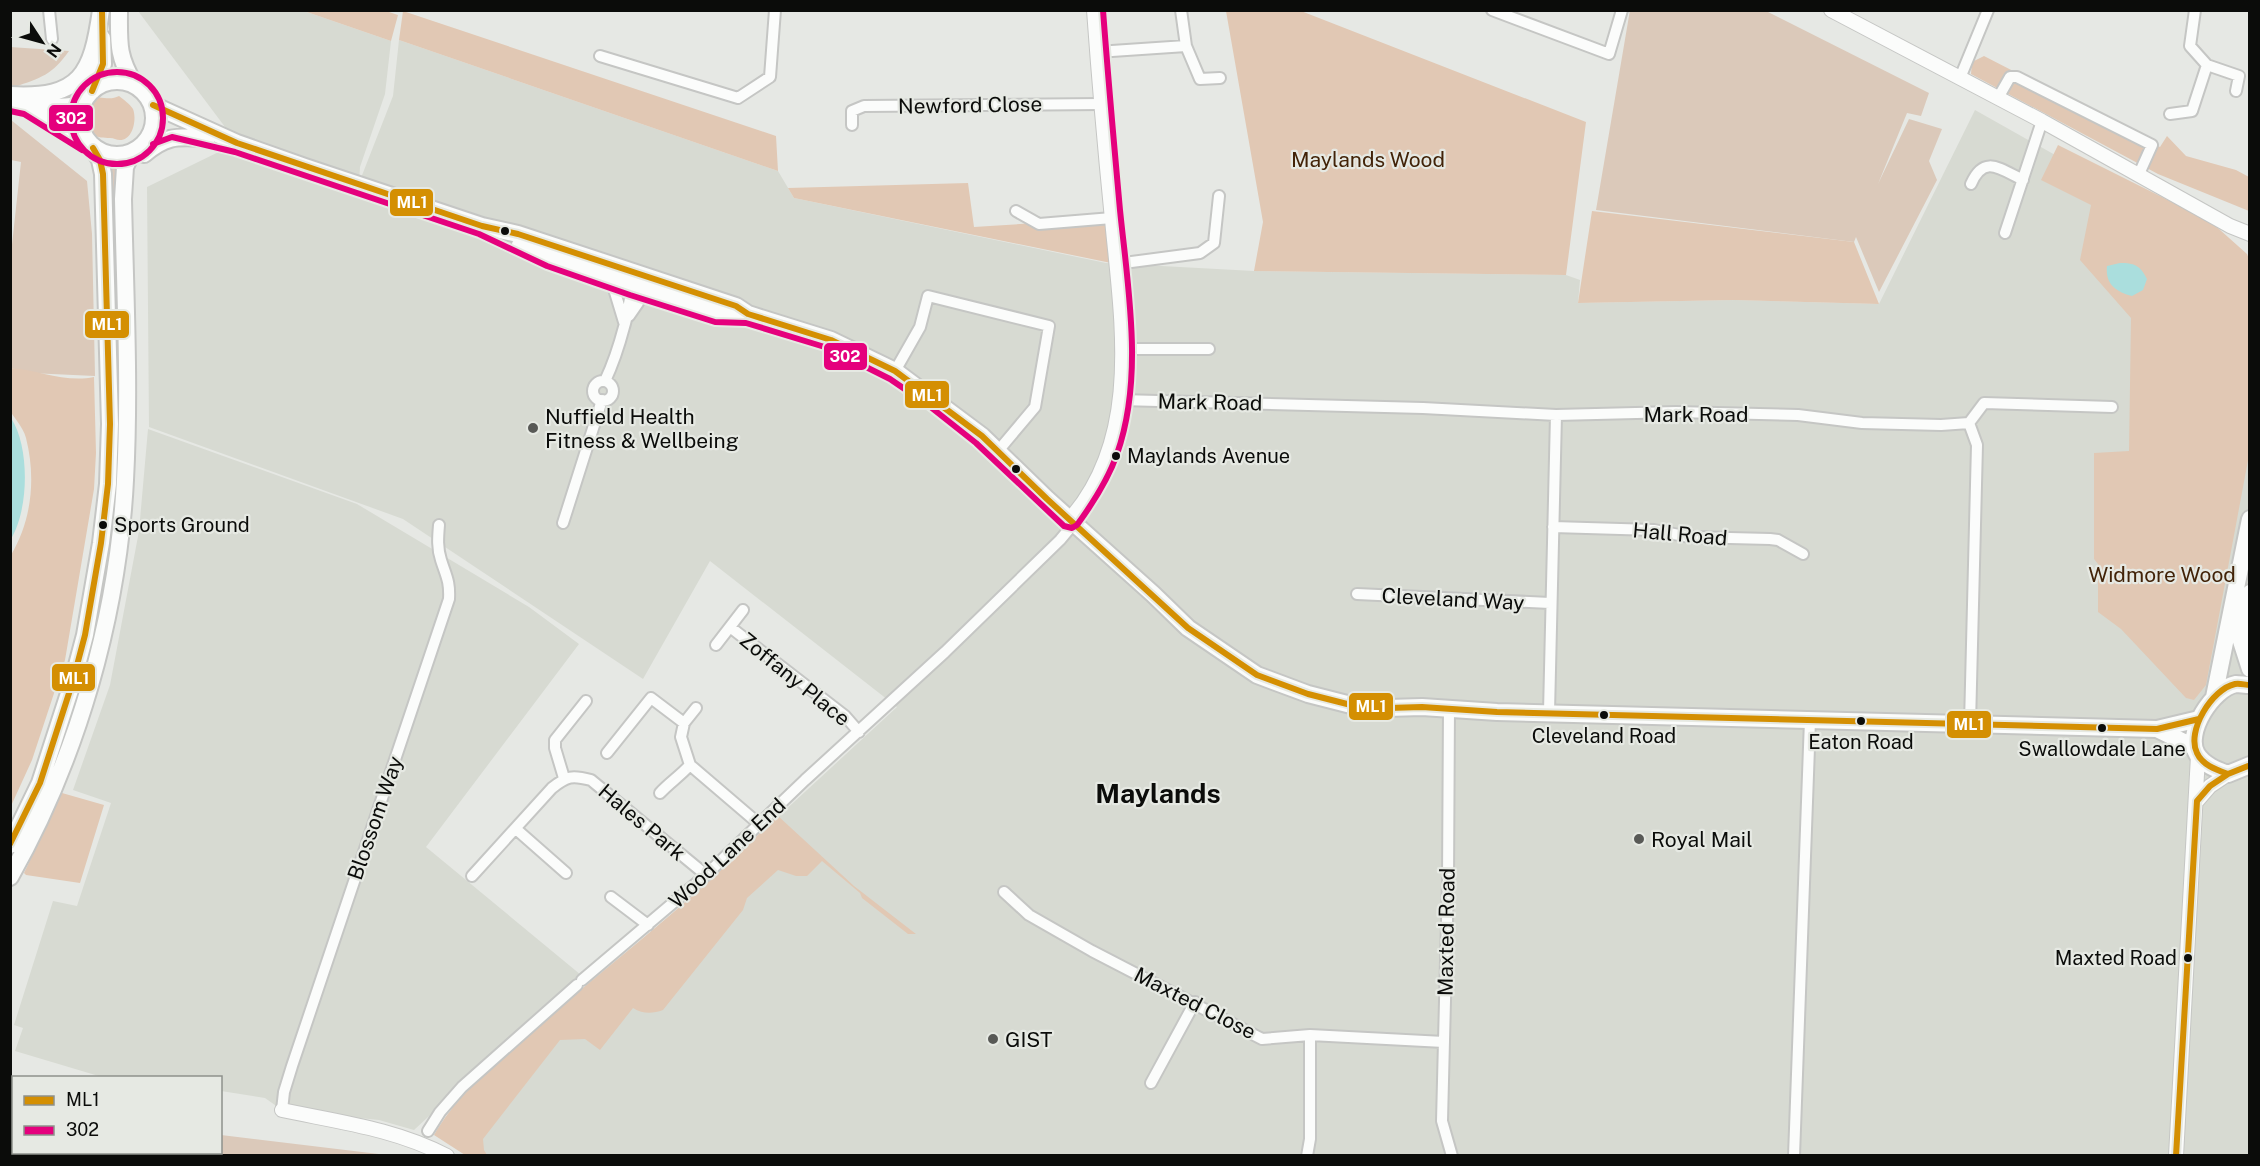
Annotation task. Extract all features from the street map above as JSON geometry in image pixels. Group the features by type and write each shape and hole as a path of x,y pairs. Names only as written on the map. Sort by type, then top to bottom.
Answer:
{"main road":[{"path":"10,845 40,783 63,714 85,635 102,543 108,484 110,414 103,174 100,160 81,129 80,116 82,105 92,91 103,64 102,10"},
{"path":"10,95 30,96 51,93 77,81 90,63 102,10"},
{"path":"10,878 55,788 74,736 101,638 114,575 125,482 127,424 123,200 125,167 132,152 145,143 150,136 155,118 153,105 142,90 134,84 119,53 119,10"},
{"path":"92,91 105,82 134,84"},
{"path":"10,102 27,106 59,108 82,105"},
{"path":"153,105 237,143 482,226 518,234 578,255 640,283 717,313 748,314 831,340 895,371 957,416 998,451 1188,628 1257,675 1308,694 1351,705 1497,712 2157,729 2199,719"},
{"path":"27,106 106,153 132,152"},
{"path":"150,136 171,128 237,143"},
{"path":"123,200 133,169 142,156 159,142 176,137 207,138"},
{"path":"482,226 550,258 599,275 692,292 736,306 748,314"},
{"path":"578,255 579,261 599,275"},
{"path":"692,292 694,297 717,313"},
{"path":"2214,697 2250,519"},
{"path":"2250,593 2241,641 2250,669"},
{"path":"2196,751 2194,733 2199,719 2214,697 2234,684 2250,685"},
{"path":"2157,729 2196,751 2211,768 2228,774 2250,765"}],"street":[{"path":"49,10 52,39"},
{"path":"600,56 738,98 770,77 775,10"},
{"name":"Wood Lane End","path":"428,1131 440,1112 462,1087 579,982 706,875 1060,540 1090,493 1108,456 1116,426 1120,400 1121,349 1120,282 1116,264 1094,10"},
{"path":"1181,10 1186,46 1200,79 1220,78"},
{"path":"1492,10 1609,54 1622,10"},
{"path":"1960,78 1988,10"},
{"path":"2195,10 2190,46 2207,65 2240,76 2236,91"},
{"path":"1840,12 2139,174 2230,226 2250,241"},
{"path":"1097,52 1186,46"},
{"path":"2170,114 2192,111 2207,65"},
{"path":"1998,98 2010,77 2017,77 2152,145 2139,174"},
{"name":"Newford Close","path":"852,125 852,111 864,106 1102,104"},
{"path":"2005,232 2042,121"},
{"path":"1971,184 1978,170 1987,165 2023,180"},
{"path":"1116,264 1200,253 1214,243 1219,196"},
{"path":"2203,210 2250,226"},
{"path":"1016,211 1039,224 1112,218"},
{"path":"2230,226 2250,234"},
{"path":"599,275 614,289 625,325"},
{"path":"563,523 602,400 610,398 613,392 610,384 605,381 640,283"},
{"path":"895,371 920,327 928,296 1049,326 1035,406 998,451"},
{"path":"1121,349 1209,349"},
{"name":"Mark Road","path":"1120,400 1244,402 1556,415 1724,413 1798,415 1862,423 1968,423"},
{"path":"1970,724 1977,445 1968,423 1984,403 2112,407"},
{"path":"1549,712 1556,415"},
{"name":"Blossom Way","path":"282,1110 284,1092 292,1066 449,599 450,584 440,558 439,525"},
{"name":"Hall Road","path":"1553,527 1654,530 1689,537 1770,539 1778,540 1803,554"},
{"name":"Cleveland Way","path":"1357,594 1550,603"},
{"name":"Zoffany Place","path":"716,645 743,610"},
{"name":"Zoffany Place","path":"730,627 844,716 859,732"},
{"path":"607,753 651,698 684,723"},
{"path":"472,876 552,788 564,778 555,748 555,740 586,701"},
{"path":"696,708 684,723 681,737 690,765 759,824"},
{"name":"Maxted Road","path":"1449,708 1448,880 1442,1121 1452,1155"},
{"path":"1794,1155 1810,720"},
{"path":"2176,1155 2197,801 2196,751"},
{"path":"660,793 690,765"},
{"path":"2197,801 2210,786 2228,774"},
{"name":"Hales Park","path":"564,778 578,777 591,780 706,875"},
{"path":"516,829 566,873"},
{"name":"Maxted Close","path":"1004,892 1029,915 1092,951 1195,1002 1262,1039 1310,1035 1444,1042"},
{"path":"611,897 648,925"},
{"path":"1151,1083 1195,1002"},
{"path":"1307,1155 1310,1139 1310,1035"},
{"path":"282,1110 384,1131 414,1140 447,1155"}],"shaded area":[{"path":"1630,10 1766,11 1929,93 1921,116 1907,113 1878,184 1909,119 1942,129 1929,161 1937,180 1879,292 1856,237 1854,242 1596,210"},
{"path":"138,11 304,11 391,41 385,94 360,167 359,183 393,96 399,40 778,171 794,198 1106,263 1254,271 1566,275 1580,280 1578,303 1734,300 1879,304 1975,110 2249,264 2249,1155 481,1155 472,1149 558,1039 781,814 897,707 710,561 643,679 403,519 149,427 147,187 237,143"},
{"path":"10,47 69,51 45,75 14,87 11,86"},
{"path":"11,120 87,181 92,234 95,376 30,373 11,368 10,263 21,162 11,160"},
{"path":"107,163 122,164 120,411 115,532 99,626 73,723 11,867 11,853 100,585"},
{"path":"148,429 357,504 529,607 579,644 426,847 581,975 414,1130 379,1120 282,1110 265,1098 222,1091 222,1076 99,1076 15,1051 23,1028 14,1025 53,901 77,906 111,803 73,790 110,685 139,531"},
{"path":"222,1135 387,1155 54,1155 222,1154"}],"green space":[{"path":"304,11 386,11 398,15 391,41"},
{"path":"403,11 776,136 778,171 399,40"},
{"name":"Maylands Wood","path":"1226,11 1301,11 1586,122 1566,275 1254,271 1263,222"},
{"path":"1984,56 2160,147 2167,136 2186,156 2236,170 2249,177 2249,211 2158,174 1971,74 1972,62"},
{"path":"119,96 133,109 134,123 131,133 120,140 93,135 86,124 91,104 97,98"},
{"name":"Widmore Wood","path":"2058,145 2210,221 2247,254 2249,259 2249,455 2206,685 2194,700 2186,698 2121,629 2098,612 2098,564 2094,559 2094,453 2129,451 2131,318 2080,260 2091,205 2041,180"},
{"path":"968,183 974,227 1112,218 1116,264 794,198 788,188"},
{"path":"1592,211 1854,242 1879,304 1734,300 1578,303"},
{"path":"11,368 63,377 94,377 96,453 94,489 65,660 32,760 11,806 11,555 28,513 31,468 23,429 10,410"},
{"path":"62,793 104,805 80,883 24,873"},
{"path":"777,815 854,886 916,934 908,934 862,898 860,893 822,861 807,876 796,876 778,870 747,898 743,910 663,1010 648,1013 633,1008 600,1050 585,1039 560,1040 483,1139 487,1155 465,1155 434,1135 452,1109 484,1074 732,862"}],"water":[{"path":"2120,263 2133,264 2142,271 2147,279 2143,290 2132,296 2113,286 2108,278 2107,266"},
{"path":"11,418 22,445 25,478 21,512 11,539"}],"transit line":[{"name":"ML1","path":"92,91 103,64 102,10"},
{"name":"302","path":"153,144 172,137 235,152 479,234 547,266 630,295 715,322 746,323 828,348 890,379 928,405 976,443 1064,526 1072,528 1077,525 1100,491 1117,454 1125,425 1132,364 1130,302 1103,10"},
{"name":"302","path":"117,72 135,75 150,85 160,100 163,118 160,136 150,151 135,161 117,164 99,161 84,151 74,136 71,118 74,100 84,85 99,75 117,72"},
{"name":"ML1","path":"153,105 237,143 482,226 518,234 736,306 748,314 831,340 895,371 982,436 1188,628 1257,675 1308,694 1351,705 1497,712 2157,729 2199,719"},
{"name":"302","path":"10,111 24,114 82,150"},
{"name":"ML1","path":"10,844 40,783 72,684 85,635 101,543 108,484 110,424 103,174 100,160 93,148"},
{"name":"ML1","path":"2248,766 2228,774 2210,766 2202,761 2197,753 2195,734 2203,712 2218,694 2226,687 2235,684 2250,685"},
{"name":"ML1","path":"2176,1156 2197,801 2210,786 2228,774"}],"place":[{"name":"Nuffield Health Fitness & Wellbeing","path":"533,428"},
{"name":"Maylands Avenue","path":"1116,456"},
{"name":"Sports Ground","path":"103,525"},
{"name":"Cleveland Road","path":"1604,715"},
{"name":"Eaton Road","path":"1861,721"},
{"name":"Swallowdale Lane","path":"2102,728"},
{"name":"Royal Mail","path":"1639,839"},
{"name":"Maxted Road","path":"2188,958"},
{"name":"GIST","path":"993,1039"}],"district":[{"name":"Maylands","path":"1158,793"}]}
